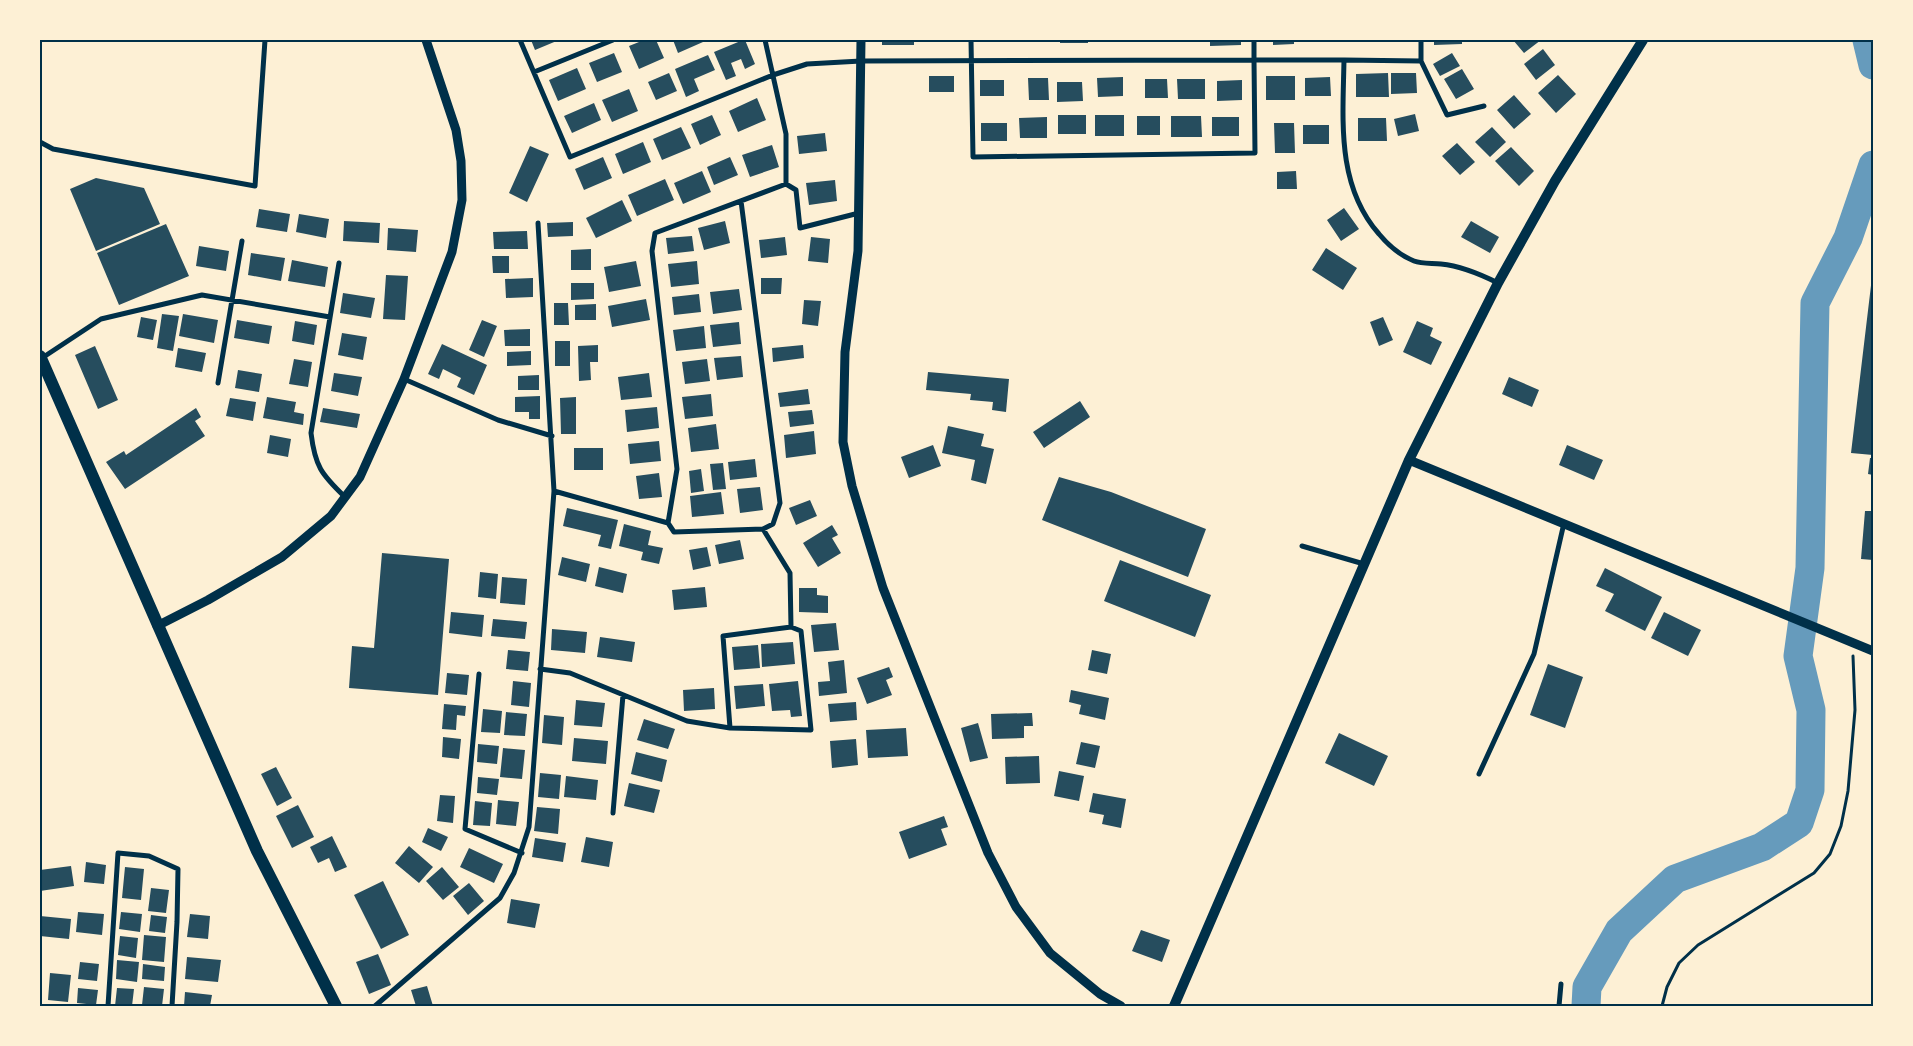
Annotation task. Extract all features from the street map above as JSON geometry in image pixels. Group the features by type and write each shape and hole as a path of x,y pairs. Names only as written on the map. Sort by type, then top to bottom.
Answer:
{"main road":[{"path":"1174,1006 1409,460 1498,283 1555,182 1643,40"},
{"path":"41,357 257,851 336,1006"}],"street":[{"path":"40,142 53,149 255,186 265,40"},
{"path":"157,626 208,600 282,557 331,516 360,477 404,379 452,252 462,200 461,161 456,130 426,40"},
{"path":"520,40 570,157 772,74 807,64 862,61 1421,61"},
{"path":"534,72 613,40"},
{"path":"765,40 786,134 786,184"},
{"path":"862,40 858,251 845,352 844,442 852,486 883,588 988,853 1016,907 1050,953 1100,994 1121,1006"},
{"path":"971,40 973,157 1255,154 1254,40"},
{"path":"1421,40 1421,61 1447,115 1484,106"},
{"path":"1344,60 1343,117 1346,164 1353,192 1368,222 1392,250 1416,262 1442,264 1474,271 1498,283"},
{"path":"786,184 796,190 800,228 859,214"},
{"path":"668,523 677,469 652,251 655,233 786,184"},
{"path":"554,491 668,523 674,532 763,529 773,524 780,503 741,201"},
{"path":"376,1006 500,898 514,873 522,853 528,827 554,491 538,223"},
{"path":"218,382 242,241"},
{"path":"340,263 311,433 314,456 326,479 345,497"},
{"path":"41,357 101,319 202,295 330,317"},
{"path":"404,379 498,420 552,436"},
{"path":"1409,460 1873,651"},
{"path":"1479,774 1534,654 1564,524"},
{"path":"763,529 790,574 791,627"},
{"path":"1302,546 1364,564"},
{"path":"540,669 570,673 687,721 730,728 811,730 801,631 791,627 722,636 730,728"},
{"path":"480,674 465,829 522,853"},
{"path":"613,813 624,695"},
{"path":"108,1006 118,853 149,856 178,869 178,922 172,1006"},
{"path":"1559,1006 1560,984"}],"path":[{"path":"1662,1006 1667,987 1679,963 1698,945 1814,872 1830,854 1841,826 1848,791 1855,710 1852,642"}],"building":[{"path":"531,40 559,40 535,50"},
{"path":"644,40 656,40 664,58 639,69 629,46"},
{"path":"673,40 702,40 703,42 678,53"},
{"path":"745,40 755,64 745,69 741,59 731,63 736,76 726,80 714,52"},
{"path":"882,40 914,40 914,45 882,45"},
{"path":"1060,40 1088,40 1088,43 1060,43"},
{"path":"1210,40 1241,40 1241,45 1210,46"},
{"path":"1273,40 1294,40 1294,44 1273,45"},
{"path":"1434,40 1462,40 1462,44 1434,45"},
{"path":"1513,40 1541,40 1524,53"},
{"path":"1543,49 1555,65 1536,80 1524,64"},
{"path":"614,53 622,72 597,82 589,63"},
{"path":"1452,53 1460,66 1440,76 1433,64"},
{"path":"708,55 715,70 694,79 699,91 686,97 675,69"},
{"path":"577,68 586,89 558,101 549,80"},
{"path":"1462,69 1474,89 1456,99 1444,79"},
{"path":"669,73 677,91 656,100 648,82"},
{"path":"1388,73 1389,97 1356,97 1356,74"},
{"path":"1391,73 1416,73 1417,93 1391,94"},
{"path":"1558,75 1576,94 1556,113 1538,93"},
{"path":"929,76 954,76 954,92 929,92"},
{"path":"1266,76 1295,76 1295,100 1266,100"},
{"path":"1123,77 1123,96 1098,97 1097,78"},
{"path":"1330,77 1331,96 1305,96 1305,78"},
{"path":"1028,78 1048,78 1049,100 1029,100"},
{"path":"1145,79 1167,79 1168,98 1145,98"},
{"path":"1177,79 1205,79 1205,99 1178,99"},
{"path":"980,80 1004,80 1004,96 980,96"},
{"path":"1242,80 1242,100 1217,101 1217,81"},
{"path":"1057,82 1082,82 1083,101 1057,102"},
{"path":"629,89 638,111 612,122 602,100"},
{"path":"1514,95 1531,114 1514,129 1497,110"},
{"path":"757,98 766,120 738,132 729,111"},
{"path":"594,103 601,120 572,133 564,116"},
{"path":"1415,114 1419,131 1398,136 1394,119"},
{"path":"712,115 721,135 700,145 691,124"},
{"path":"1058,115 1086,115 1086,134 1058,134"},
{"path":"1095,115 1124,115 1124,136 1095,136"},
{"path":"1137,116 1160,116 1160,135 1137,135"},
{"path":"1171,116 1201,116 1202,137 1171,137"},
{"path":"1047,117 1047,138 1020,138 1019,118"},
{"path":"1212,117 1239,117 1239,136 1212,136"},
{"path":"1358,118 1386,118 1387,141 1358,141"},
{"path":"981,123 1007,123 1007,141 981,141"},
{"path":"1274,123 1294,123 1295,153 1275,153"},
{"path":"1303,125 1329,125 1329,144 1303,144"},
{"path":"681,127 691,148 662,160 653,139"},
{"path":"1492,127 1506,142 1490,157 1475,142"},
{"path":"825,133 827,151 799,154 797,136"},
{"path":"643,142 651,162 623,174 615,154"},
{"path":"1457,143 1475,162 1460,175 1442,156"},
{"path":"772,145 779,167 750,177 742,155"},
{"path":"530,146 549,154 527,202 509,193"},
{"path":"1511,147 1534,171 1519,186 1495,161"},
{"path":"603,157 612,178 584,190 575,169"},
{"path":"730,157 738,175 714,185 707,167"},
{"path":"702,171 711,192 683,204 674,183"},
{"path":"1296,171 1297,189 1277,189 1277,172"},
{"path":"96,178 144,188 160,224 96,251 70,189"},
{"path":"665,179 674,200 637,216 628,195"},
{"path":"835,180 837,201 809,205 806,183"},
{"path":"622,200 632,221 596,238 586,218"},
{"path":"1344,208 1359,229 1341,241 1327,220"},
{"path":"259,209 290,214 287,232 256,227"},
{"path":"299,214 329,219 326,238 296,232"},
{"path":"344,221 380,223 379,243 343,241"},
{"path":"725,221 730,243 704,250 698,228"},
{"path":"1471,221 1499,237 1490,253 1461,237"},
{"path":"573,222 573,236 548,237 547,223"},
{"path":"166,224 189,276 119,305 97,253"},
{"path":"388,228 418,230 416,252 387,250"},
{"path":"527,231 528,249 494,249 493,232"},
{"path":"692,236 694,251 668,254 666,238"},
{"path":"785,237 787,255 761,258 759,240"},
{"path":"811,237 830,239 828,263 808,261"},
{"path":"199,246 229,251 226,271 196,266"},
{"path":"1326,248 1357,268 1343,290 1312,270"},
{"path":"591,249 591,270 571,270 571,250"},
{"path":"251,253 285,258 281,281 248,275"},
{"path":"492,256 509,256 509,273 493,273"},
{"path":"292,260 328,267 325,287 288,281"},
{"path":"636,261 641,286 609,292 604,267"},
{"path":"697,261 699,284 671,287 668,264"},
{"path":"386,275 408,276 405,320 383,319"},
{"path":"1873,277 1873,455 1851,453"},
{"path":"533,278 533,297 506,298 505,279"},
{"path":"761,278 782,278 781,294 761,294"},
{"path":"571,283 594,283 594,299 571,300"},
{"path":"739,289 742,310 713,314 710,292"},
{"path":"343,293 375,298 371,318 340,313"},
{"path":"699,294 701,312 674,315 672,297"},
{"path":"646,299 650,320 612,327 608,306"},
{"path":"804,300 821,301 818,326 802,324"},
{"path":"554,303 568,303 569,325 554,325"},
{"path":"596,304 596,320 575,320 575,305"},
{"path":"162,314 179,316 173,351 157,348"},
{"path":"183,314 218,320 214,343 179,336"},
{"path":"141,317 157,320 153,340 137,337"},
{"path":"1383,317 1393,340 1379,346 1370,322"},
{"path":"237,320 272,326 269,344 234,338"},
{"path":"482,320 497,326 484,357 469,350"},
{"path":"295,321 317,325 314,345 292,341"},
{"path":"1417,321 1433,328 1430,336 1442,342 1431,365 1403,352"},
{"path":"739,322 741,344 713,347 710,325"},
{"path":"704,326 706,348 676,351 673,330"},
{"path":"530,329 530,346 505,346 504,330"},
{"path":"342,333 367,337 363,360 338,355"},
{"path":"555,341 570,341 570,366 555,366"},
{"path":"442,344 487,365 474,395 457,387 461,378 443,369 439,379 428,374"},
{"path":"598,345 598,362 590,362 591,380 579,381 578,346"},
{"path":"803,345 804,358 773,362 772,348"},
{"path":"95,346 118,400 98,409 75,355"},
{"path":"178,348 206,353 202,372 175,367"},
{"path":"531,351 531,365 507,366 507,352"},
{"path":"741,356 743,377 717,380 714,358"},
{"path":"294,359 312,362 308,387 289,384"},
{"path":"707,359 710,381 685,384 682,362"},
{"path":"238,370 262,374 259,392 235,388"},
{"path":"928,372 1009,379 1006,412 992,410 993,402 970,400 971,394 926,390"},
{"path":"334,373 362,377 358,396 331,391"},
{"path":"649,373 652,397 621,400 618,377"},
{"path":"539,375 539,390 518,390 518,376"},
{"path":"1509,377 1539,390 1532,407 1502,394"},
{"path":"808,389 810,404 780,407 778,393"},
{"path":"711,394 713,416 685,419 682,397"},
{"path":"540,396 540,419 529,419 529,412 515,412 515,397"},
{"path":"267,397 296,402 294,412 304,414 303,425 263,418"},
{"path":"576,397 576,434 561,434 560,398"},
{"path":"230,398 256,402 253,421 226,416"},
{"path":"1080,401 1090,417 1044,448 1033,432"},
{"path":"657,407 659,428 627,432 625,410"},
{"path":"196,408 201,417 195,421 205,436 125,489 106,462 124,451 126,455"},
{"path":"323,408 360,414 357,428 320,422"},
{"path":"812,410 814,424 790,427 788,412"},
{"path":"716,424 719,449 691,452 688,428"},
{"path":"948,426 984,434 981,446 994,449 986,484 971,480 975,460 942,453"},
{"path":"814,431 816,454 786,458 784,435"},
{"path":"270,435 291,439 288,457 267,453"},
{"path":"659,441 661,461 630,464 628,444"},
{"path":"933,445 941,466 909,478 901,457"},
{"path":"1567,445 1603,460 1594,480 1559,465"},
{"path":"574,448 603,448 603,470 574,470"},
{"path":"1870,458 1873,458 1873,475 1868,474"},
{"path":"755,459 757,477 730,480 728,462"},
{"path":"723,463 726,489 713,490 710,464"},
{"path":"701,469 704,491 691,493 689,471"},
{"path":"659,473 662,497 639,499 636,476"},
{"path":"1059,477 1111,492 1206,529 1188,577 1042,520"},
{"path":"760,487 763,510 740,513 737,489"},
{"path":"721,492 724,514 692,517 690,496"},
{"path":"810,500 817,516 796,525 789,508"},
{"path":"567,508 618,520 611,549 598,546 601,535 563,526"},
{"path":"1865,511 1873,511 1873,560 1861,559"},
{"path":"624,524 651,531 648,545 663,548 659,564 641,560 643,552 619,546"},
{"path":"832,525 838,535 832,538 841,553 818,567 803,543"},
{"path":"740,540 744,559 719,564 715,545"},
{"path":"707,547 711,566 693,570 689,550"},
{"path":"382,553 449,559 438,695 349,688 352,646 374,648"},
{"path":"562,557 590,564 586,582 558,575"},
{"path":"1120,560 1211,595 1195,637 1104,601"},
{"path":"599,567 627,574 623,593 595,586"},
{"path":"1605,568 1662,597 1645,631 1605,611 1614,594 1596,586"},
{"path":"480,572 498,574 496,599 478,597"},
{"path":"502,577 527,579 525,605 500,603"},
{"path":"705,587 707,607 674,610 672,590"},
{"path":"799,588 817,588 817,595 828,596 828,613 799,612"},
{"path":"451,612 484,615 482,637 449,633"},
{"path":"1664,612 1701,630 1688,656 1651,638"},
{"path":"493,619 527,622 525,639 491,636"},
{"path":"836,623 839,650 814,652 811,625"},
{"path":"552,629 587,632 585,653 551,650"},
{"path":"600,637 635,642 632,662 597,657"},
{"path":"793,642 795,664 762,667 761,644"},
{"path":"758,645 760,668 734,670 732,647"},
{"path":"508,650 530,652 528,671 506,669"},
{"path":"1092,650 1111,654 1107,674 1088,670"},
{"path":"844,660 847,693 819,696 818,682 830,681 828,662"},
{"path":"1548,664 1583,677 1565,728 1530,715"},
{"path":"889,667 893,677 886,680 892,695 867,704 857,678"},
{"path":"447,673 469,675 467,695 445,693"},
{"path":"513,681 531,683 529,707 511,705"},
{"path":"798,681 802,716 791,717 790,710 772,711 769,684"},
{"path":"763,684 765,706 736,709 734,686"},
{"path":"714,688 715,709 684,711 683,690"},
{"path":"1071,690 1109,698 1105,720 1079,714 1081,705 1069,702"},
{"path":"576,700 605,703 602,727 574,725"},
{"path":"856,702 857,720 830,722 828,704"},
{"path":"444,704 466,706 465,716 457,715 456,730 442,729"},
{"path":"483,709 502,711 500,733 481,732"},
{"path":"506,712 527,714 525,736 504,735"},
{"path":"1032,713 1033,726 1024,726 1024,738 992,739 991,714"},
{"path":"544,715 564,717 562,745 542,743"},
{"path":"644,719 675,729 668,749 637,740"},
{"path":"978,723 988,758 970,762 961,728"},
{"path":"906,728 908,756 868,758 866,730"},
{"path":"1339,733 1388,756 1374,786 1325,763"},
{"path":"443,737 461,739 459,759 442,757"},
{"path":"574,738 608,741 606,764 572,761"},
{"path":"856,739 858,765 832,768 830,741"},
{"path":"1081,742 1100,746 1095,768 1076,764"},
{"path":"478,744 499,746 497,764 477,762"},
{"path":"503,748 525,750 522,779 500,777"},
{"path":"636,752 667,760 662,782 631,774"},
{"path":"1039,756 1040,783 1006,784 1005,757"},
{"path":"276,767 292,798 277,806 261,774"},
{"path":"1059,771 1084,776 1079,801 1054,796"},
{"path":"540,773 561,775 559,799 538,797"},
{"path":"566,776 598,780 596,800 564,797"},
{"path":"478,777 499,779 497,795 477,793"},
{"path":"629,783 660,790 654,813 624,806"},
{"path":"1093,793 1126,799 1121,828 1102,824 1104,815 1089,812"},
{"path":"440,795 455,796 453,823 437,821"},
{"path":"498,800 519,802 516,826 496,824"},
{"path":"475,801 492,803 490,826 473,825"},
{"path":"298,805 314,837 292,848 276,816"},
{"path":"537,807 560,809 558,834 534,831"},
{"path":"944,816 948,827 941,829 947,845 909,859 899,832"},
{"path":"428,828 448,837 441,851 422,842"},
{"path":"332,836 347,867 335,872 329,858 318,863 310,847"},
{"path":"586,837 613,842 609,867 581,862"},
{"path":"535,838 566,843 563,862 532,857"},
{"path":"409,846 433,867 419,883 395,863"},
{"path":"469,848 503,864 494,883 460,867"},
{"path":"86,862 106,865 104,884 84,882"},
{"path":"71,866 74,886 40,891 40,870"},
{"path":"125,867 144,869 141,900 122,898"},
{"path":"442,867 459,887 443,900 426,881"},
{"path":"383,881 409,935 381,949 354,895"},
{"path":"469,883 484,901 468,915 453,896"},
{"path":"151,888 169,890 166,913 148,911"},
{"path":"511,899 540,904 535,928 507,923"},
{"path":"78,912 104,914 102,935 76,932"},
{"path":"121,912 142,914 140,932 119,929"},
{"path":"190,914 210,916 208,939 187,937"},
{"path":"151,915 167,917 165,933 149,931"},
{"path":"40,916 71,919 69,939 40,936"},
{"path":"1141,930 1170,940 1162,962 1132,951"},
{"path":"144,935 166,937 164,962 142,960"},
{"path":"120,936 138,938 136,958 118,955"},
{"path":"378,954 391,985 369,994 356,962"},
{"path":"187,957 221,960 218,982 185,979"},
{"path":"117,960 139,962 137,982 116,979"},
{"path":"80,962 99,964 97,981 78,979"},
{"path":"143,964 165,967 164,981 142,979"},
{"path":"50,973 71,975 68,1002 48,1000"},
{"path":"427,986 433,1006 416,1006 411,990"},
{"path":"144,987 164,989 162,1006 142,1005"},
{"path":"78,988 98,990 96,1005 77,1003"},
{"path":"117,988 134,989 132,1006 115,1006"},
{"path":"185,992 212,995 210,1006 184,1006"}],"waterway":[{"path":"1867,40 1873,65"},
{"path":"1586,1006 1587,987 1619,931 1675,879 1762,847 1799,823 1810,790 1811,710 1798,656 1810,568 1815,303 1848,238 1873,165"}]}
